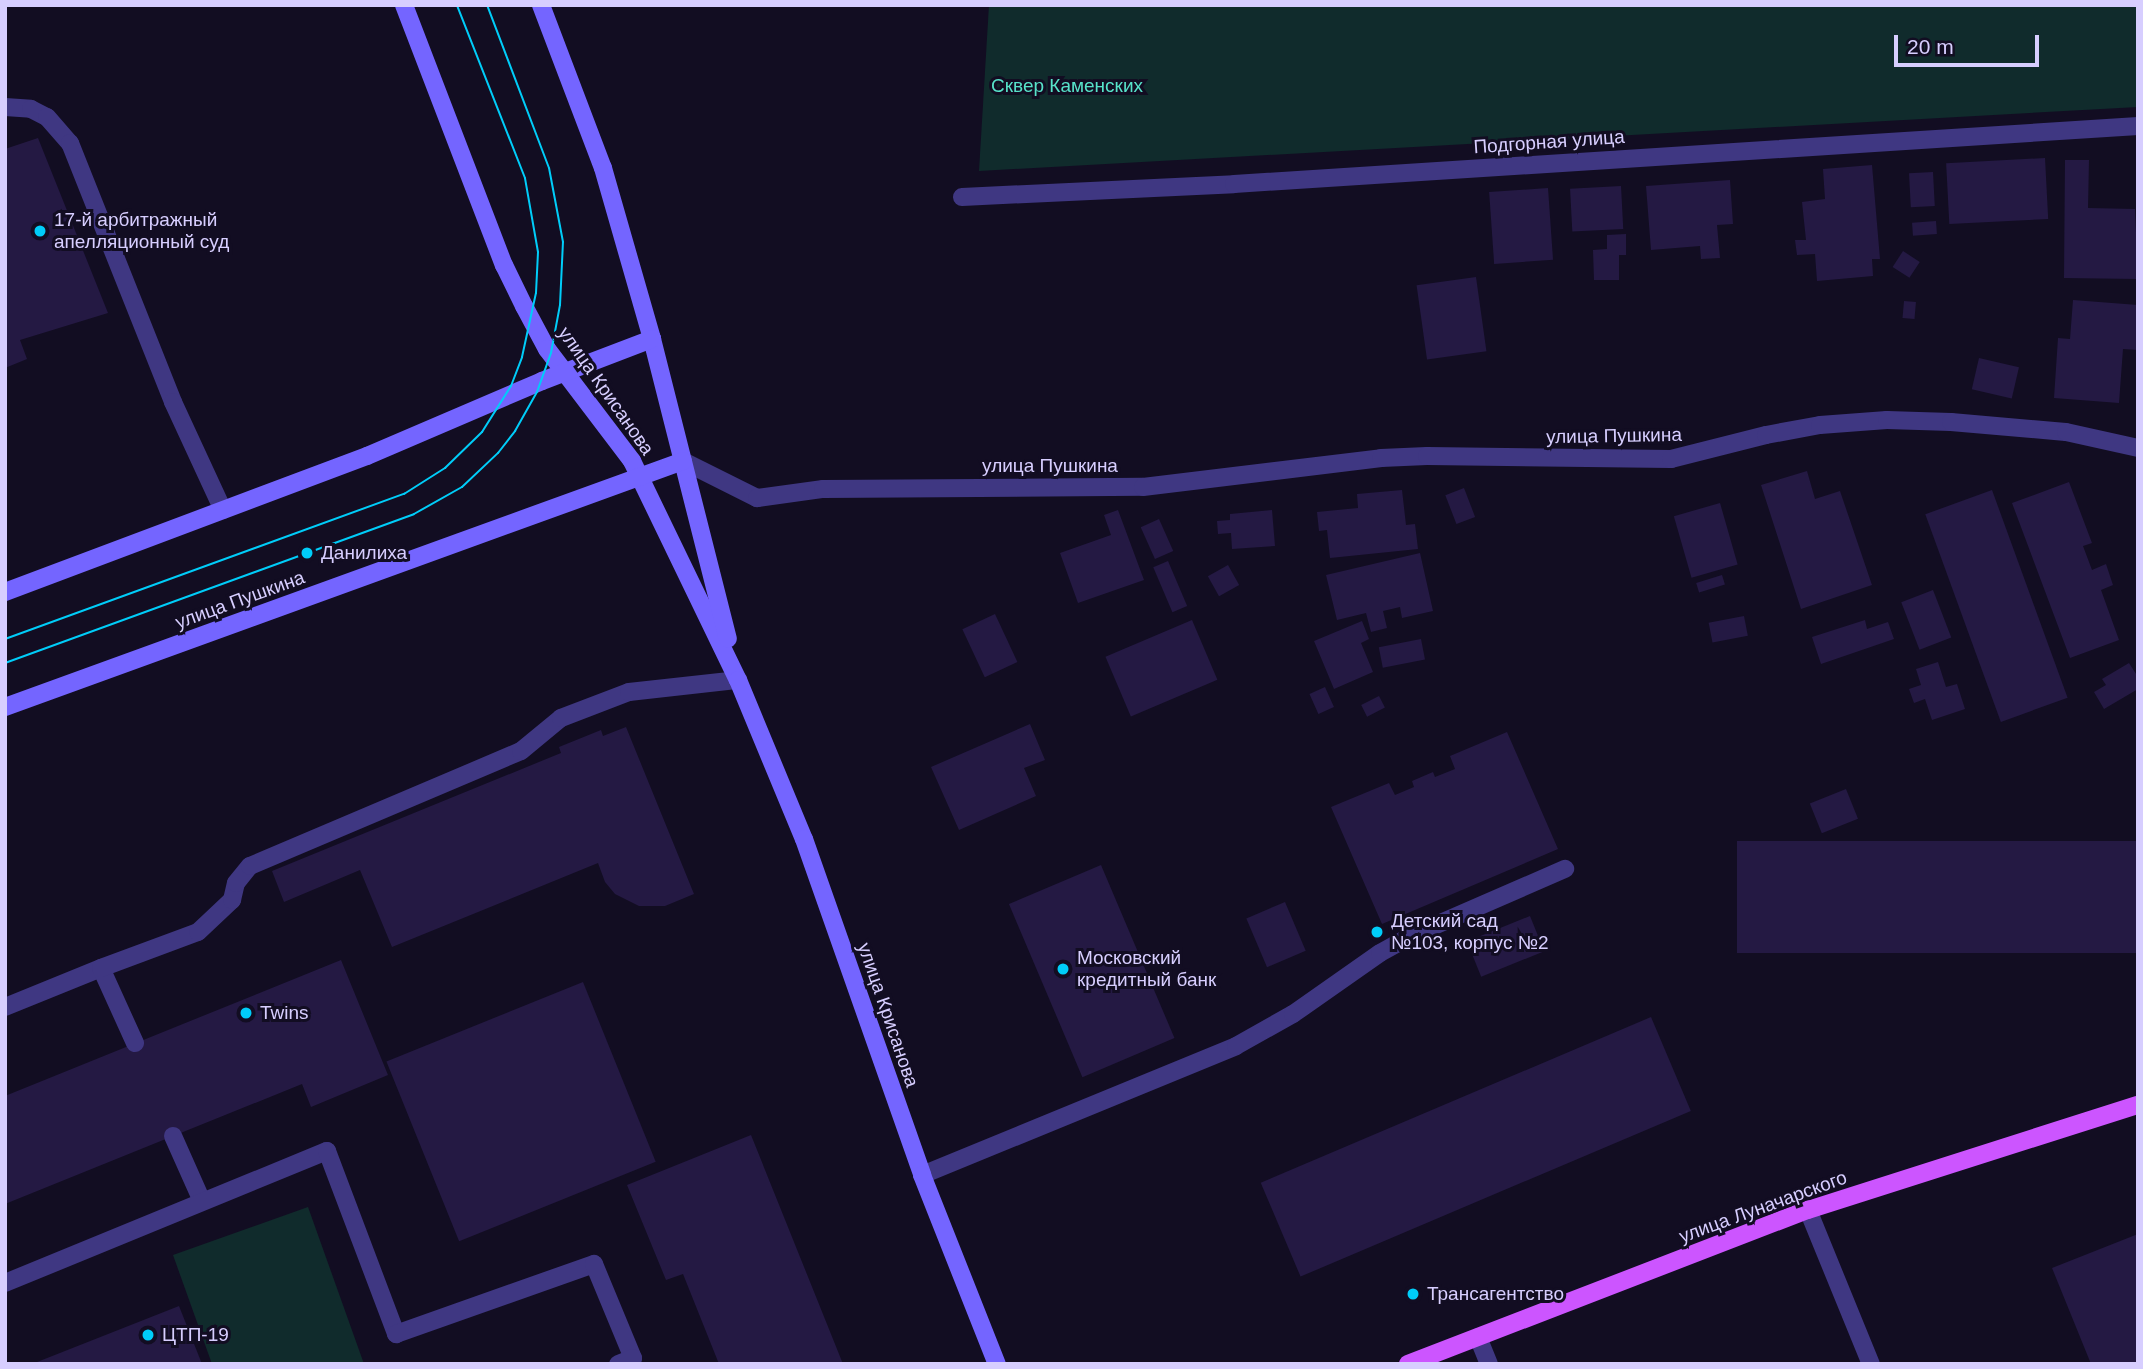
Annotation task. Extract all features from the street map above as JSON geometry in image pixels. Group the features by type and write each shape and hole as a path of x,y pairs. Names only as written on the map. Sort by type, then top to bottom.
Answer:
{"main road":[{"name":"улица Крисанова","path":"404,5 504,265 547,349 632,461 738,680 804,839 922,1175 997,1364"},
{"name":"улица Крисанова","path":"541,5 603,168 652,339 738,680"},
{"path":"5,592 367,456 565,372 652,339"},
{"name":"улица Пушкина","path":"5,707 683,461"},
{"name":"улица Луначарского","path":"1408,1364 1808,1210 2138,1105"}],"street":[{"path":"5,107 32,109 47,117 70,143 170,396 223,510"},
{"name":"Подгорная улица","path":"962,197 1234,184 2138,126"},
{"name":"улица Пушкина","path":"683,461 757,498 783,492 823,489 1143,487 1381,458 1427,456 1671,459 1766,435 1820,425 1887,420 1962,422 2066,432 2138,448"},
{"path":"5,1007 198,932 232,900 236,883 250,866 268,856 521,751 561,718 629,692 738,680"},
{"path":"922,1175 1236,1046 1293,1014 1380,953 1413,935 1565,869"},
{"path":"101,968 135,1043"},
{"path":"173,1136 202,1201"},
{"path":"5,1283 327,1151 397,1334 594,1264 633,1358 618,1364"},
{"path":"1808,1210 1871,1364"},
{"path":"1478,1337 1489,1364"}],"green space":[{"name":"Сквер Каменских","path":"989,5 2138,5 2138,107 979,171"},
{"path":"308,1207 364,1364 212,1364 173,1255"}],"building":[{"name":"17-й арбитражный апелляционный суд","path":"38,138 108,313 20,340 27,359 5,368 5,149"},
{"path":"2045,158 2048,219 1949,224 1946,163"},
{"path":"2065,160 2089,160 2088,208 2135,209 2138,279 2064,278"},
{"path":"1872,165 1880,259 1872,259 1873,276 1817,281 1815,254 1797,255 1795,240 1806,240 1802,202 1825,199 1823,169"},
{"path":"1933,172 1935,206 1911,207 1909,173"},
{"path":"1730,180 1733,224 1717,225 1720,258 1701,259 1700,246 1651,250 1646,186"},
{"path":"1621,186 1623,229 1572,232 1570,189"},
{"path":"1548,188 1553,260 1494,264 1489,192"},
{"path":"1936,221 1937,234 1913,236 1912,223"},
{"path":"1626,234 1626,255 1619,255 1619,280 1594,280 1593,250 1607,249 1607,235"},
{"path":"1903,251 1920,262 1909,278 1893,267"},
{"path":"1476,277 1486,351 1427,360 1417,285"},
{"path":"2073,300 2138,305 2138,350 2123,349 2119,403 2054,398 2058,338 2070,339"},
{"path":"1904,301 1916,302 1914,319 1903,318"},
{"path":"1979,358 2019,367 2012,398 1972,389"},
{"path":"1807,471 1815,499 1840,491 1872,585 1801,609 1761,485"},
{"path":"2069,482 2092,543 2083,546 2092,570 2106,564 2113,585 2101,590 2119,640 2070,658 2012,503"},
{"path":"1464,488 1475,517 1456,524 1445,495"},
{"path":"1402,490 1406,525 1415,524 1418,549 1330,558 1327,530 1319,531 1317,512 1358,508 1357,494"},
{"path":"1992,490 2068,698 2001,722 1925,514"},
{"path":"1720,503 1738,565 1692,578 1674,516"},
{"path":"1118,510 1144,580 1078,603 1060,553 1111,535 1104,515"},
{"path":"1272,510 1275,546 1232,549 1231,533 1218,534 1217,521 1230,520 1230,514"},
{"path":"1159,519 1173,551 1155,559 1141,527"},
{"path":"1420,553 1433,611 1402,618 1400,607 1383,611 1387,628 1371,632 1366,613 1337,620 1326,575"},
{"path":"1168,561 1187,606 1172,612 1153,567"},
{"path":"1228,565 1239,585 1219,596 1208,576"},
{"path":"1722,575 1725,585 1699,592 1696,583"},
{"path":"1933,590 1951,638 1920,650 1901,602"},
{"path":"995,614 1017,662 985,677 962,629"},
{"path":"1744,616 1748,636 1712,643 1709,623"},
{"path":"1192,620 1217,680 1131,717 1105,657"},
{"path":"1865,620 1867,629 1888,622 1894,639 1821,664 1812,637"},
{"path":"1362,621 1369,639 1361,643 1373,672 1334,689 1314,641"},
{"path":"1421,639 1425,660 1383,668 1379,647"},
{"path":"1938,662 1946,687 1957,684 1965,709 1932,720 1925,699 1914,703 1909,689 1921,685 1916,669"},
{"path":"2129,663 2138,677 2138,689 2104,709 2094,692 2106,685 2102,679"},
{"path":"1325,687 1334,707 1318,714 1309,694"},
{"path":"1379,696 1385,708 1367,717 1361,705"},
{"path":"1030,724 1045,760 1024,768 1036,796 959,830 931,767"},
{"path":"626,727 694,894 665,906 639,906 615,894 605,882 598,863 392,947 360,870 284,902 272,871 561,753 559,747 601,730 603,736"},
{"path":"1507,732 1558,849 1382,924 1331,807 1389,783 1395,795 1414,787 1412,781 1433,772 1435,777 1455,769 1450,756"},
{"path":"1846,789 1858,819 1822,833 1810,804"},
{"path":"1737,841 2138,841 2138,953 1737,953"},
{"path":"1101,865 1174,1038 1082,1077 1009,904"},
{"path":"1285,902 1306,951 1267,967 1246,918"},
{"path":"1530,916 1544,951 1481,977 1467,941"},
{"path":"341,960 388,1075 311,1107 302,1084 5,1204 5,1096"},
{"path":"583,982 656,1162 459,1241 386,1061"},
{"path":"1651,1017 1691,1111 1301,1277 1261,1183"},
{"path":"751,1135 843,1364 719,1364 683,1274 666,1280 627,1185"},
{"path":"2138,1234 2138,1364 2091,1364 2052,1268"},
{"name":"ЦТП-19","path":"179,1306 202,1364 32,1364"}],"tram line":[{"path":"5,639 404,494 445,468 482,432 511,386 522,357 536,293 538,252 525,178 457,5"},
{"path":"5,663 414,514 462,487 498,453 515,431 537,392 551,353 560,305 563,242 549,168 487,5"}],"place":[{"name":"17-й арбитражный апелляционный суд","path":"40,231"},
{"name":"Данилиха","path":"307,553"},
{"name":"Детский сад №103, корпус №2","path":"1377,932"},
{"name":"Московский кредитный банк","path":"1063,969"},
{"name":"Twins","path":"246,1013"},
{"name":"Трансагентство","path":"1413,1294"},
{"name":"ЦТП-19","path":"148,1335"}]}
